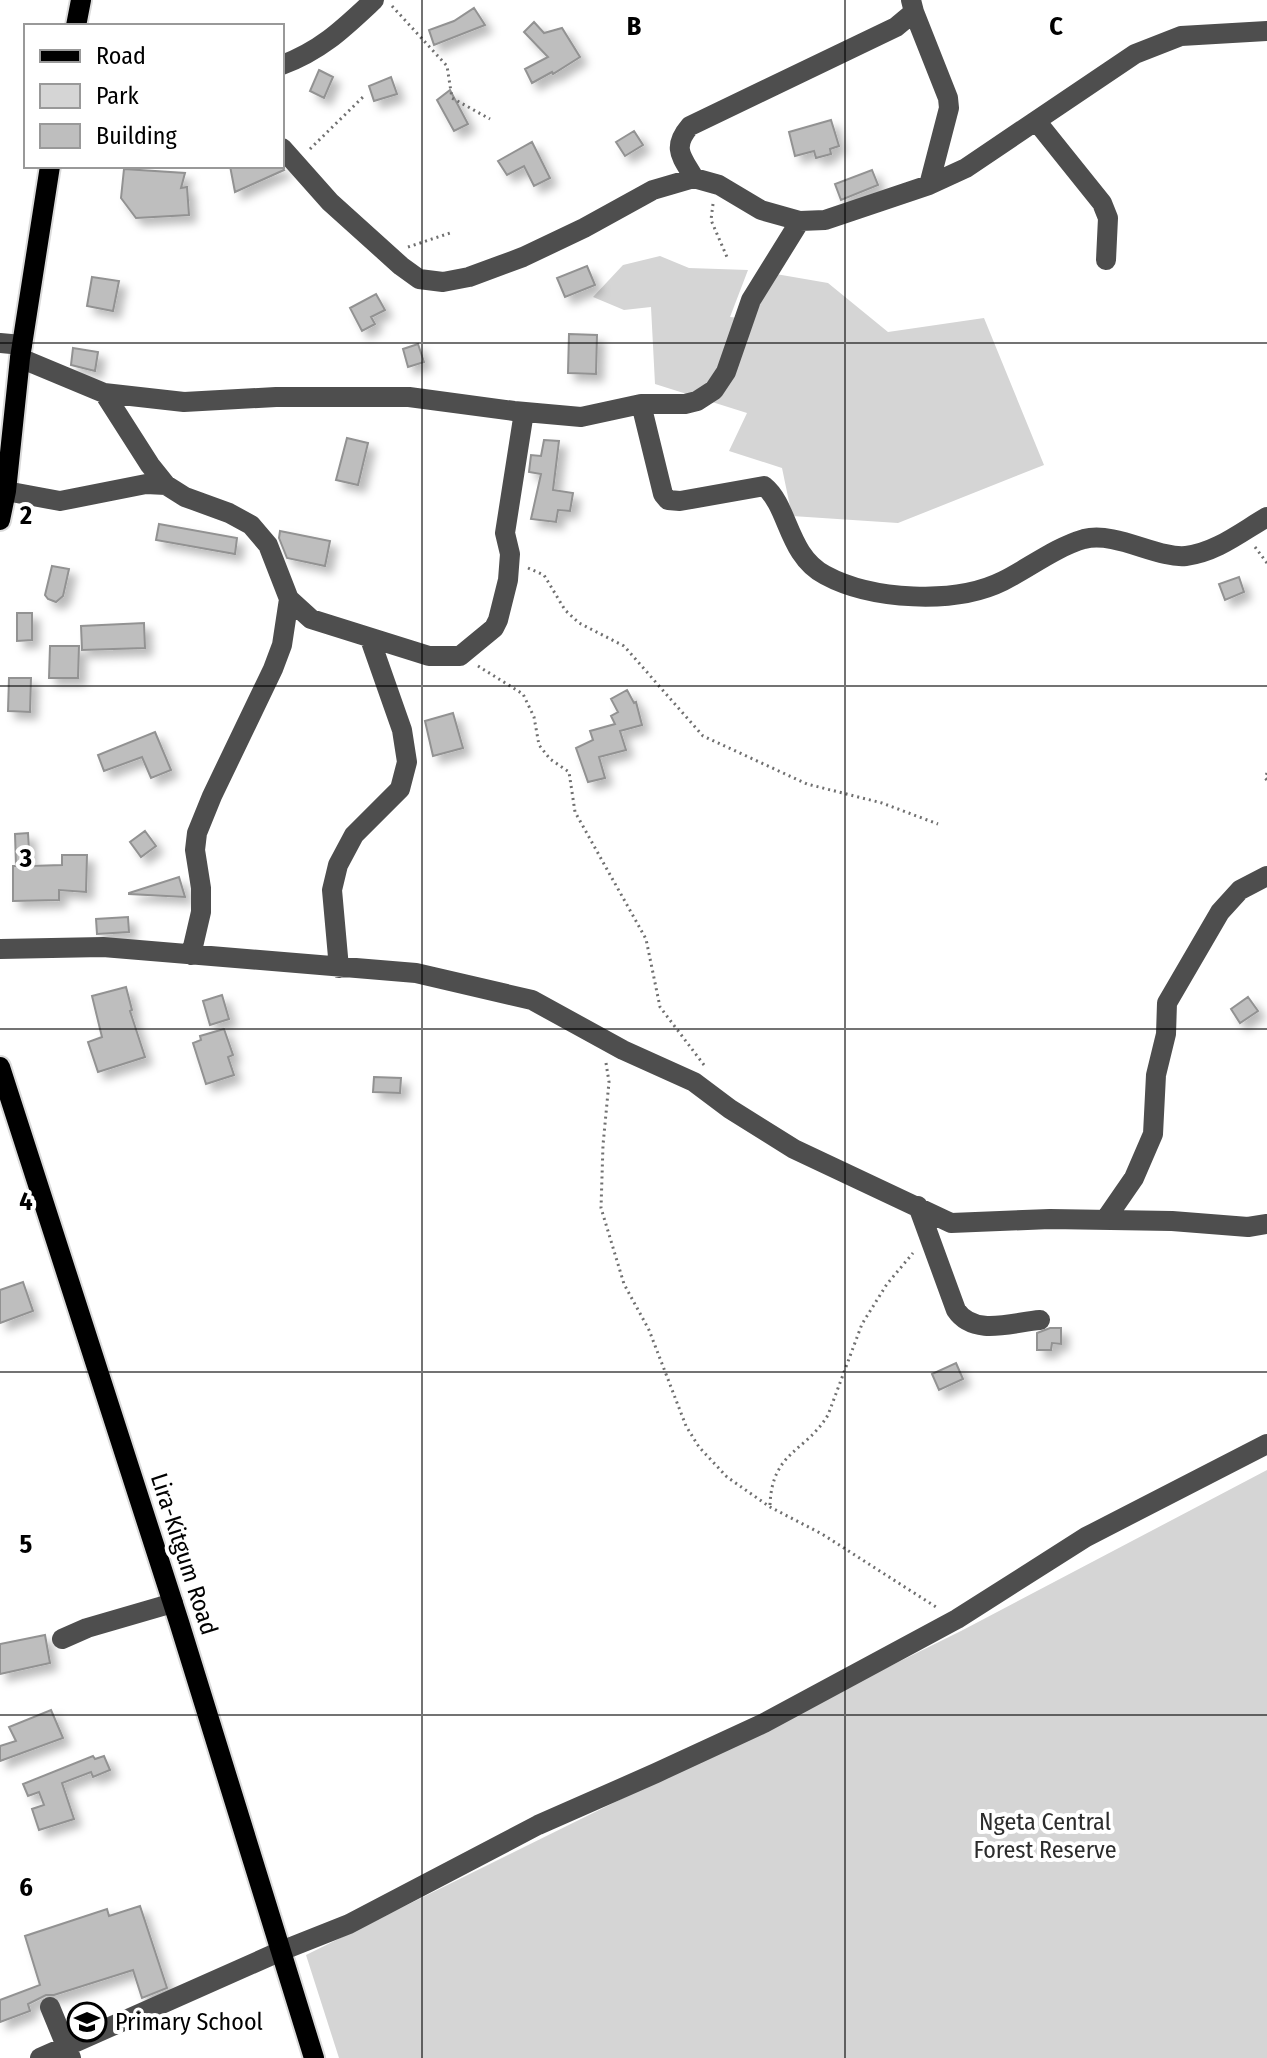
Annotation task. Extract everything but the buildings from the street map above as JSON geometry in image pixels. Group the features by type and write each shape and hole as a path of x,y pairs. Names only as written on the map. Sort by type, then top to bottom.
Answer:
{"main road":[{"path":"76,24 81,0"},
{"path":"0,520 21,351 50,168"},
{"name":"Lira-Kitgum Road","path":"0,1067 173,1603 314,2058"}],"street":[{"path":"284,64 327,43 374,0"},
{"path":"694,178 679,152 681,137 690,126 879,37 896,27 913,6"},
{"path":"913,6 949,108 929,185"},
{"path":"284,150 330,202 392,258 419,279 443,282 469,277 547,246 653,190 694,178 719,185 761,210 800,221 825,220 929,185 966,168 1135,54 1181,36 1267,31"},
{"path":"1037,122 1102,203 1108,218 1106,260"},
{"path":"0,343 104,393 184,402 276,397 409,397 581,417 641,404 685,404 697,401 714,390 726,372 751,300 800,221"},
{"path":"104,393 166,485 185,497 229,513 251,525 268,545 289,599 311,619 429,656 460,656 494,628 498,620 505,597 510,554 505,533 524,412"},
{"path":"641,404 661,484 668,500 680,501 764,486 774,497 789,534 805,559 823,574 892,595 921,598 976,590 999,583 1086,538 1117,540 1183,557 1216,549 1267,517"},
{"path":"6,491 60,501 146,484 166,485"},
{"path":"191,955 201,912 195,850 197,833 273,669 282,645 289,599"},
{"path":"339,968 332,890 338,865 354,835 400,789 407,762 402,730 370,639"},
{"path":"1105,1220 1134,1178 1153,1134 1156,1075 1166,1034 1167,1003 1220,912 1240,890 1267,876"},
{"path":"0,949 103,947 416,973 532,1000 623,1050 694,1082 794,1149 951,1223 1105,1220 1248,1227 1267,1224"},
{"path":"918,1206 956,1310 963,1320 985,1326 1040,1320"},
{"path":"40,2058 68,2052 281,1951 349,1924 538,1825 764,1723 957,1619 1086,1537 1267,1444"},
{"path":"62,1639 87,1628 173,1603"},
{"path":"50,2007 68,2052"}],"path":[{"path":"387,0 447,66 452,98 490,119"},
{"path":"297,164 365,95"},
{"path":"719,185 711,220 727,257"},
{"path":"392,258 412,244 453,232"},
{"path":"509,564 535,569 544,575 565,610 579,623 624,646 703,736 807,784 882,803 938,824"},
{"path":"460,656 523,694 534,717 539,745 550,759 569,772 575,812 646,939 660,1007 704,1063 707,1092"},
{"path":"1267,773 1267,780"},
{"path":"600,1035 609,1082 601,1208 624,1284 649,1330 686,1426 699,1447 727,1477 770,1507 822,1534 957,1619"},
{"path":"770,1507 776,1474 785,1457 820,1429 828,1415 862,1324 887,1284 928,1236"}],"green space":[{"path":"660,256 689,268 748,270 730,317 750,319 770,273 828,283 888,332 984,318 1044,465 898,523 792,516 782,468 729,451 747,413 655,384 651,307 624,310 593,297 623,265"},
{"name":"Ngeta Central Forest Reserve","path":"1267,1470 1267,2058 339,2058 306,1955 961,1631"}],"place":[{"name":"Primary School","path":"87,2022"}]}
